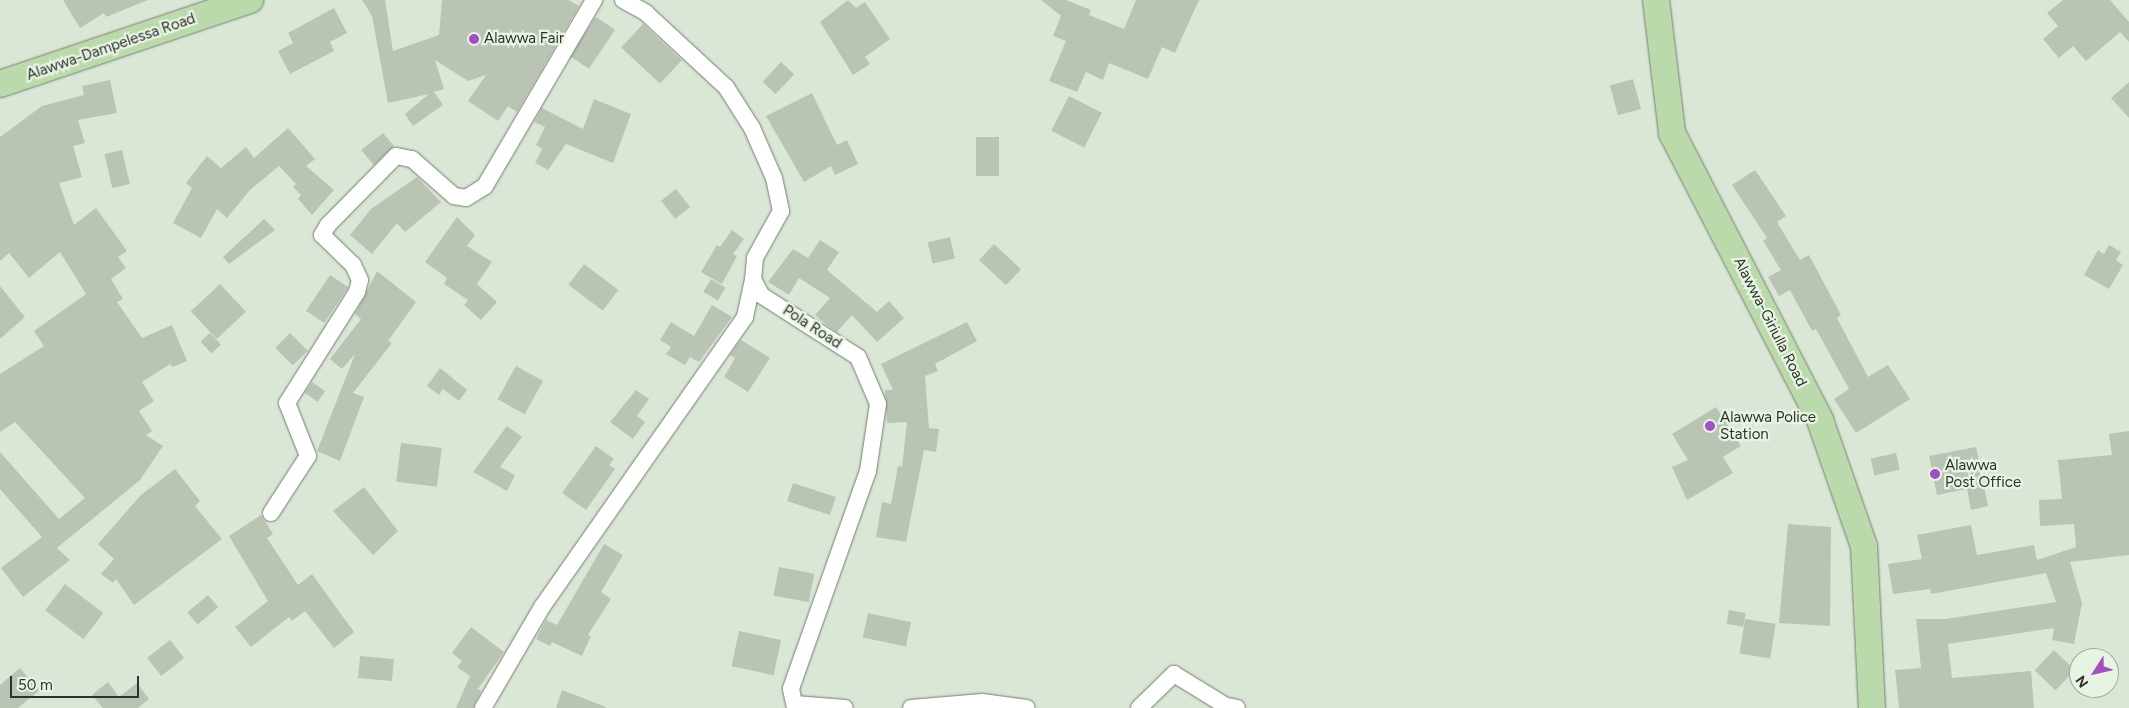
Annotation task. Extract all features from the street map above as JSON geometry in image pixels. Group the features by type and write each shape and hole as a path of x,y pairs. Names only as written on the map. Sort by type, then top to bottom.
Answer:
{"main road":[{"name":"Alawwa-Dampelessa Road","path":"0,84 250,0"},
{"name":"Alawwa-Giriulla Road","path":"1656,0 1672,132 1820,420 1864,546 1872,708"}],"street":[{"path":"271,513 308,456 287,403 358,286 353,265 322,235 328,225 396,156 412,159 454,196 466,198 485,186 594,0"},
{"path":"483,708 542,607 745,317 753,279 755,258 781,211 774,178 752,128 726,87 646,12 623,0"},
{"name":"Pola Road","path":"753,279 761,295 858,357 878,404 868,471 791,689 795,706"},
{"path":"1139,708 1174,674 1226,706 1237,708"},
{"path":"911,708 982,702 1027,708"},
{"path":"795,706 845,708"}],"building":[{"path":"63,0 148,0 106,17 104,13 80,28"},
{"path":"362,0 385,0 393,51 439,35 442,0 568,0 579,6 517,112 508,106 498,121 468,101 486,75 468,81 435,60 444,89 434,92 443,105 413,126 405,114 429,94 388,103 372,16"},
{"path":"848,0 856,8 865,2 890,39 865,57 870,64 853,75 820,22"},
{"path":"1041,0 1066,0 1091,10 1089,15 1124,29 1136,0 1199,0 1175,53 1162,47 1148,79 1109,63 1103,80 1086,72 1077,92 1049,81 1066,41 1053,36 1061,16"},
{"path":"2063,0 2110,0 2129,22 2129,42 2120,32 2086,61 2073,46 2059,58 2043,39 2058,26 2047,13"},
{"path":"334,8 347,33 330,42 334,51 290,74 278,51 293,43 288,33"},
{"path":"596,17 615,30 589,69 570,56"},
{"path":"643,24 682,60 660,84 621,47"},
{"path":"781,62 794,74 776,94 763,82"},
{"path":"1633,79 1641,109 1618,115 1610,85"},
{"path":"110,80 117,113 78,120 85,143 73,146 82,177 59,183 74,225 96,208 127,251 118,257 126,268 111,279 123,299 117,302 142,338 172,325 187,361 172,367 170,364 142,382 154,401 139,411 152,431 146,435 163,446 140,480 57,548 70,560 23,597 1,568 42,537 0,489 0,452 59,519 85,498 15,422 0,432 0,374 44,346 34,331 86,294 60,252 29,278 9,253 0,261 0,137 42,106 84,95 82,86"},
{"path":"2129,82 2129,118 2111,98"},
{"path":"812,93 837,145 847,140 858,164 835,175 831,166 804,182 766,116"},
{"path":"1069,96 1102,113 1084,148 1051,131"},
{"path":"594,99 631,114 613,163 566,144 548,170 535,163 542,149 536,145 545,127 534,122 542,108 583,129"},
{"path":"288,128 315,159 306,166 334,190 312,215 298,199 301,195 293,187 296,184 279,166 250,190 227,218 217,209 201,238 173,223 192,188 186,183 207,156 221,168 246,147 254,158"},
{"path":"383,133 394,146 374,165 361,150"},
{"path":"976,137 999,137 999,176 976,176"},
{"path":"122,150 130,184 112,188 104,154"},
{"path":"1755,170 1786,216 1777,222 1800,260 1809,255 1841,315 1837,318 1868,377 1888,365 1910,399 1856,433 1834,399 1849,389 1816,329 1812,331 1790,290 1779,296 1768,277 1781,270 1763,241 1767,238 1732,185"},
{"path":"417,177 441,202 405,232 397,223 372,254 350,235 371,209"},
{"path":"676,189 690,207 675,219 661,201"},
{"path":"457,217 475,235 467,246 492,262 477,284 497,302 481,320 464,305 468,300 444,284 447,278 425,262"},
{"path":"264,219 275,230 229,264 223,257"},
{"path":"732,230 744,239 733,254 737,256 722,284 701,272 717,245 720,247"},
{"path":"950,237 955,258 933,264 928,242"},
{"path":"820,240 839,252 827,270 877,312 889,301 904,318 877,342 852,315 837,332 827,325 815,315 830,298 799,278 789,295 768,282 793,249 808,258"},
{"path":"994,244 1021,269 1006,285 979,260"},
{"path":"2109,245 2121,252 2116,260 2123,265 2109,289 2084,275 2098,250 2104,254"},
{"path":"584,264 618,290 603,311 568,285"},
{"path":"377,271 416,302 388,341 392,343 353,393 364,397 340,461 317,451 355,354 342,369 330,359 361,319 355,314"},
{"path":"330,275 348,287 324,323 306,311"},
{"path":"711,279 726,288 718,301 703,292"},
{"path":"220,284 246,312 217,339 191,311"},
{"path":"0,286 25,317 0,339"},
{"path":"712,305 732,317 699,362 690,357 685,365 666,354 671,347 660,340 671,322 694,336"},
{"path":"967,322 977,341 935,364 938,371 925,376 929,428 939,429 936,452 924,450 906,542 876,537 882,502 891,504 898,466 902,467 907,422 887,423 885,390 893,390 881,364"},
{"path":"210,333 221,345 211,354 200,342"},
{"path":"290,333 308,351 293,366 275,348"},
{"path":"741,340 770,358 748,392 724,377 735,358 730,355"},
{"path":"516,366 543,381 525,414 498,399"},
{"path":"440,368 467,390 459,401 443,389 439,395 427,386"},
{"path":"312,382 325,391 318,402 305,393"},
{"path":"636,390 649,399 637,416 645,422 633,439 610,422"},
{"path":"1716,407 1741,446 1723,457 1733,473 1687,500 1672,467 1688,460 1672,434"},
{"path":"507,426 522,437 500,467 515,475 507,491 473,472"},
{"path":"2129,431 2129,555 2070,562 2082,603 2074,644 2052,640 2054,628 1948,644 1952,678 2031,671 2034,708 1899,708 1895,670 1921,668 1916,619 1945,619 2056,602 2046,573 1931,594 1930,589 1893,594 1888,564 1922,559 1917,535 1971,525 1977,555 2034,545 2037,560 2076,547 2074,524 2040,526 2039,500 2062,499 2058,460 2112,455 2109,434"},
{"path":"401,443 442,448 437,487 396,482"},
{"path":"596,446 614,459 609,465 615,469 586,510 562,493"},
{"path":"1976,447 1988,506 1971,510 1967,489 1937,495 1929,456"},
{"path":"1896,453 1900,470 1874,475 1871,459"},
{"path":"175,469 200,501 195,506 222,539 134,605 116,579 113,583 101,574 114,559 98,544 141,495"},
{"path":"793,483 836,497 830,515 787,501"},
{"path":"364,487 398,531 373,555 333,511"},
{"path":"261,515 273,534 267,538 298,585 312,574 354,632 334,648 305,611 292,621 289,617 251,647 235,627 268,601 229,536"},
{"path":"1788,524 1831,527 1830,626 1779,623"},
{"path":"604,544 623,555 601,592 611,599 588,635 591,636 582,656 552,642 550,646 536,639 546,620 557,625"},
{"path":"779,567 814,574 809,602 773,595"},
{"path":"65,584 103,613 83,639 45,610"},
{"path":"208,595 218,607 198,625 187,612"},
{"path":"1729,610 1746,613 1743,627 1727,624"},
{"path":"868,613 911,622 906,647 863,637"},
{"path":"1745,619 1776,624 1770,658 1740,654"},
{"path":"471,627 504,652 478,689 481,691 473,708 456,708 470,676 457,667 462,661 452,653"},
{"path":"739,631 781,640 774,675 732,666"},
{"path":"170,640 184,658 161,676 147,658"},
{"path":"2054,650 2069,664 2069,676 2055,690 2035,670"},
{"path":"360,656 394,659 392,681 358,678"},
{"path":"20,668 39,691 18,708 0,708 0,685"},
{"path":"108,682 119,697 137,683 149,699 138,708 103,708 92,695"},
{"path":"562,690 606,707 556,708"}],"place":[{"name":"Alawwa Fair","path":"474,39"},
{"name":"Alawwa Police Station","path":"1710,426"},
{"name":"Alawwa Post Office","path":"1935,474"}]}
